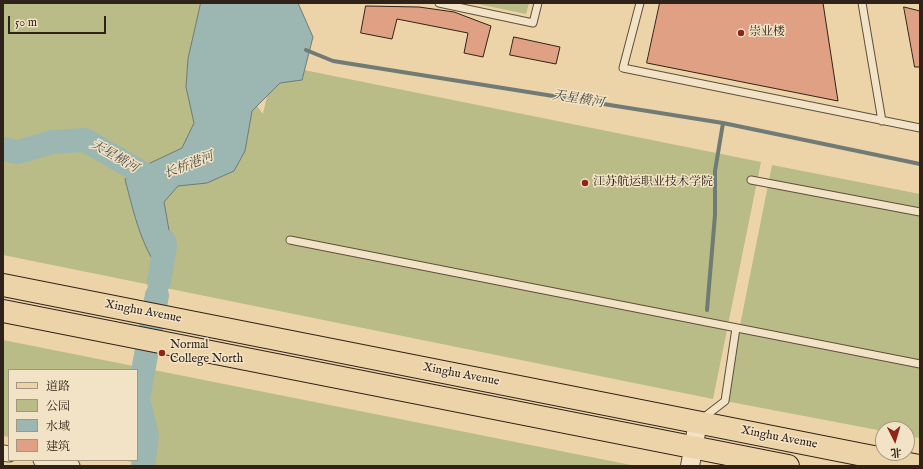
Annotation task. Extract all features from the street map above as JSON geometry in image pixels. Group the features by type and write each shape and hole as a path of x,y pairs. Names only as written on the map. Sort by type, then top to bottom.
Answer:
{"main road":[{"name":"Xinghu Avenue","path":"3,285 919,466"},
{"path":"3,311 161,342 691,456 788,466"}],"street":[{"path":"691,456 698,422"},
{"path":"46,461 72,466"}],"lane":[{"path":"438,3 533,24 538,3"},
{"path":"640,3 623,68 920,128"},
{"path":"862,3 882,121"},
{"path":"751,180 920,212"},
{"path":"290,240 920,364"},
{"path":"698,422 725,401 736,328"}],"green space":[{"path":"3,3 252,3 229,68 263,114 274,64 761,162 713,399 3,255"},
{"path":"473,3 529,3 526,14"},
{"path":"772,165 920,194 920,438 915,437 915,421 875,421 875,429 725,401"},
{"path":"3,340 636,466 152,466 127,461 138,461 138,369 8,369 8,437 3,436"}],"water":[{"path":"201,3 298,3 313,37 302,80 280,83 252,111 245,151 234,171 207,183 178,186 164,202 172,247 166,279 151,256 140,232 125,179 146,165 182,148 194,123 186,87 188,59"}],"building":[{"name":"崇业楼","path":"660,3 823,3 838,101 647,63"},
{"path":"366,6 419,7 454,12 491,26 483,57 464,53 468,33 397,19 392,39 361,33"},
{"path":"904,7 920,11 920,67 915,67"},
{"path":"514,37 560,47 556,64 510,55"}],"waterway":[{"name":"天星横河","path":"306,50 333,61 723,123 920,164"},
{"path":"707,310 715,215 715,171 723,123"},
{"name":"天星横河","path":"3,149 18,152 52,142 85,140 154,180"},
{"name":"长桥港河","path":"159,282 165,246 164,241"},
{"name":"长桥港河","path":"143,466 147,436 138,399 157,295"}],"place":[{"name":"崇业楼","path":"741,33"},
{"name":"江苏航运职业技术学院","path":"585,183"},
{"name":"Normal College North","path":"162,353"}]}
